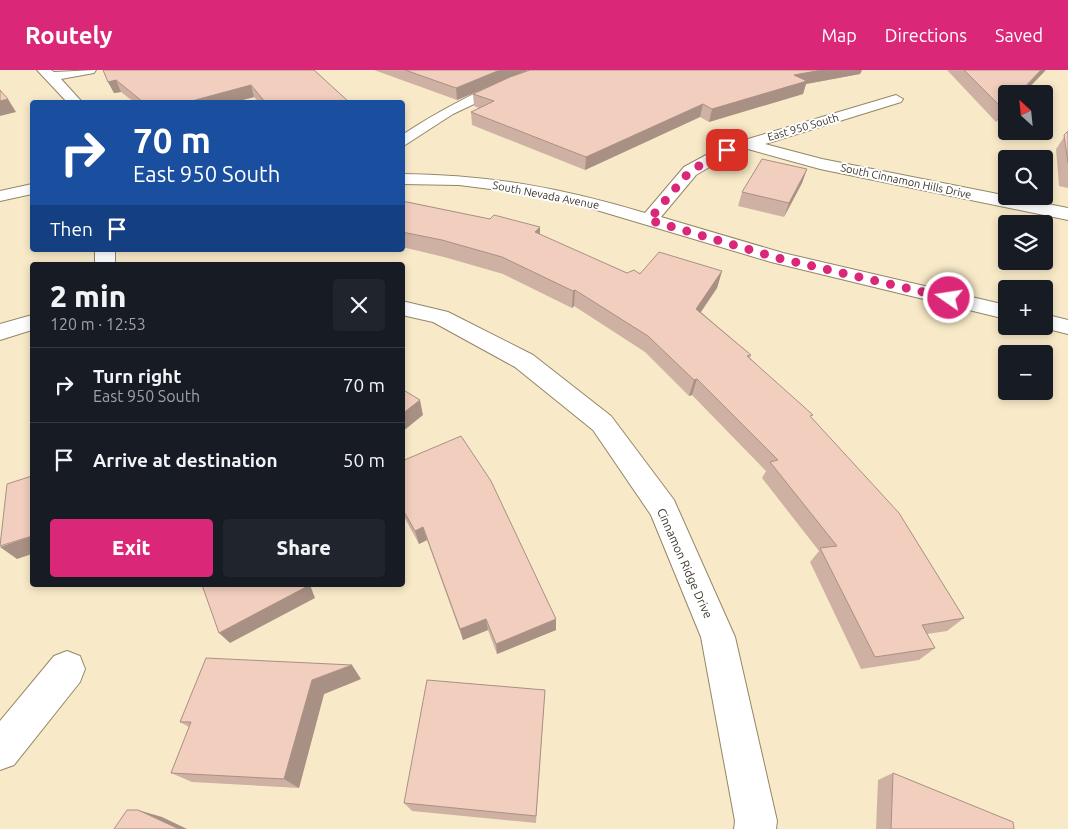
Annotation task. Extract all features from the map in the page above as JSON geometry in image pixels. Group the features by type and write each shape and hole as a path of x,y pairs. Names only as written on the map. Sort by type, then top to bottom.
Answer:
{"street":[{"path":"47,73 88,70"},
{"path":"405,140 448,111 505,84 546,70"},
{"path":"47,73 73,100"},
{"name":"East 950 South","path":"649,220 690,171 706,160 745,143 896,99"},
{"name":"South Cinnamon Hills Drive","path":"745,143 820,164 1068,214"},
{"name":"South Nevada Avenue","path":"405,178 459,180 515,187 586,201 778,258 998,310"},
{"path":"0,196 30,189"},
{"path":"0,206 30,203"},
{"name":"Cinnamon Ridge Drive","path":"405,309 440,317 524,361 602,423 663,509 718,637 756,821 755,829"},
{"path":"0,332 30,323"},
{"path":"1053,323 1068,327"},
{"path":"0,751 67,669"}],"building":[{"path":"103,70 314,70 347,100 263,100 251,85 195,100 141,100 116,80 108,82"},
{"path":"405,70 500,70 456,88"},
{"path":"530,70 822,70 794,75 807,81 712,109 703,104 586,157 471,112 494,101 473,94"},
{"path":"964,70 1041,70 1027,85 998,85 998,104"},
{"path":"0,90 8,99 0,101"},
{"path":"1068,131 1068,163 1064,135"},
{"path":"762,159 807,169 789,203 742,192"},
{"path":"405,202 490,219 494,215 540,227 535,232 627,273 634,270 640,274 659,252 722,271 696,309 751,355 747,356 813,415 810,416 899,513 964,618 922,625 935,648 875,657 820,548 837,546 770,462 778,460 697,379 694,380 648,336 575,290 573,291 502,257 442,240 405,233"},
{"path":"405,391 420,400 405,412"},
{"path":"461,436 491,481 556,619 496,644 486,619 460,629 423,527 415,531 405,513 405,460"},
{"path":"30,477 30,537 0,546 7,484"},
{"path":"203,587 306,587 219,633"},
{"path":"206,658 352,665 312,680 284,779 171,773 191,722 180,722"},
{"path":"427,680 545,690 536,816 404,803"},
{"path":"893,773 1013,822 1014,829 891,829"},
{"path":"127,810 138,810 179,829 114,829"}],"route":[{"path":"727,150 706,160 690,171 649,220 778,258 949,298"}]}
